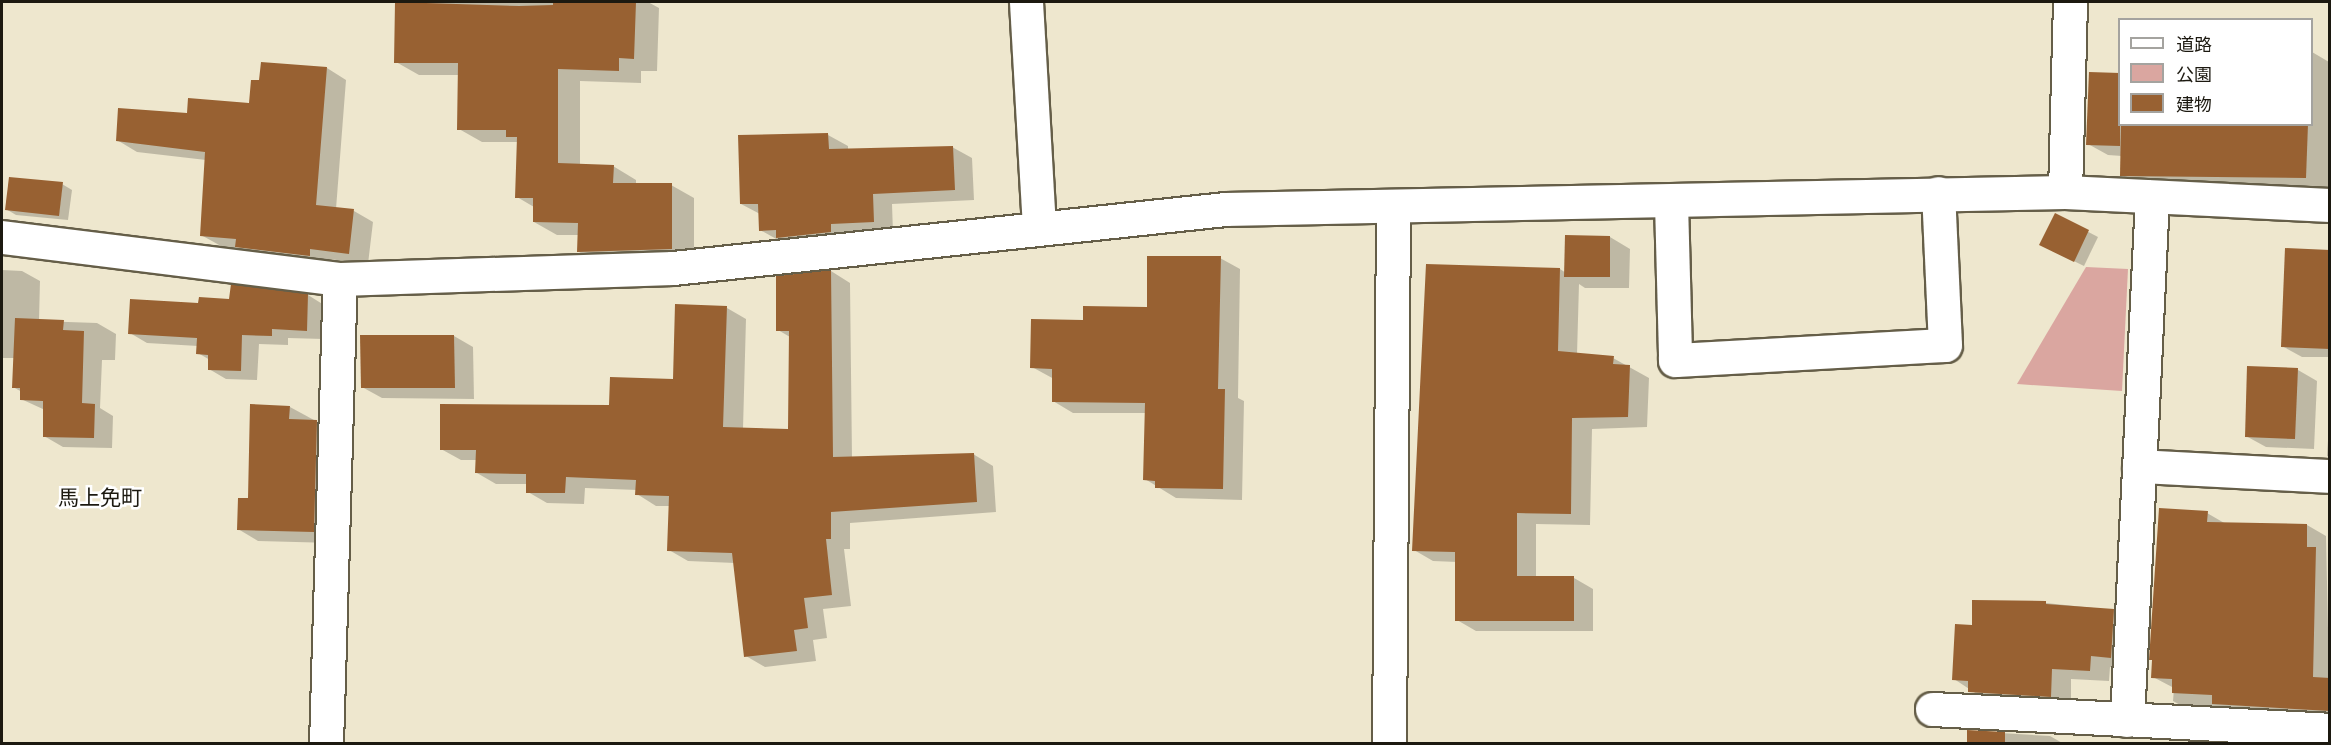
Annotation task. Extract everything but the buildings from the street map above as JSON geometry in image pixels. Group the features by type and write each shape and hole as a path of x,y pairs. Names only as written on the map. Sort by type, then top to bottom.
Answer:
{"street":[{"path":"1026,2 1040,227"},
{"path":"2065,192 2070,2"},
{"path":"2,237 340,279 673,268 876,249 1040,227 1225,209 1671,202 1938,193 2065,192 2330,205"},
{"path":"1671,202 1675,360 1946,345 1938,193"},
{"path":"2127,720 2152,197"},
{"path":"1389,744 1393,206"},
{"path":"326,744 340,279"},
{"path":"2139,466 2330,476"},
{"path":"1932,709 2330,730"}],"green space":[{"path":"2086,267 2128,269 2122,391 2017,384"}],"district":[{"name":"馬上免町","path":"100,497"}]}
